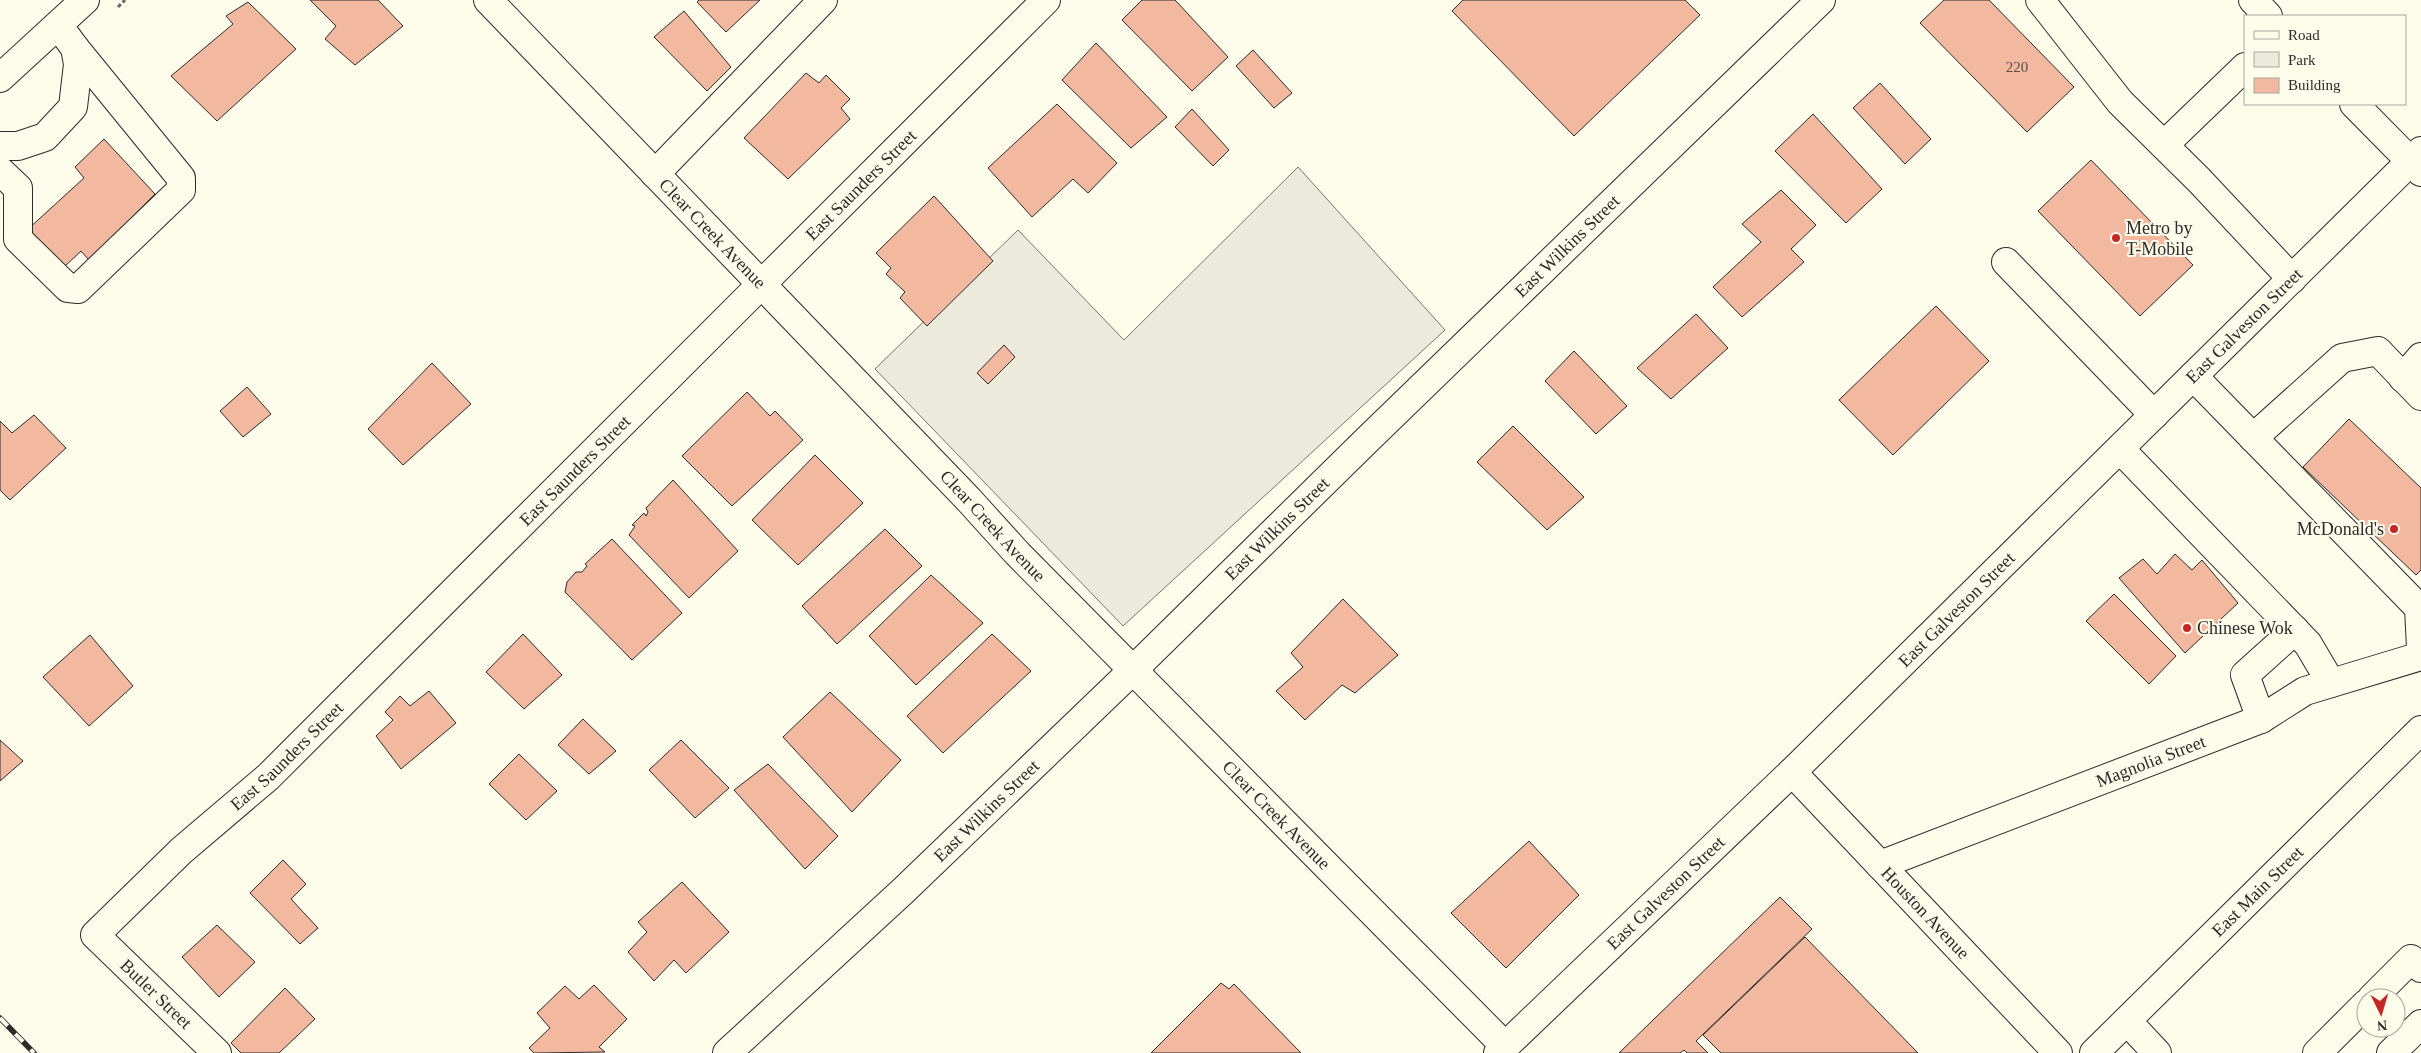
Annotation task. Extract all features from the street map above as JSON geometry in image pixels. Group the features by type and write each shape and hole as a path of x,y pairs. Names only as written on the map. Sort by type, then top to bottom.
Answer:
{"street":[{"path":"0,78 86,0"},
{"name":"Clear Creek Avenue","path":"488,0 969,500 1017,553 1134,669 1501,1049"},
{"path":"655,174 823,0"},
{"name":"East Saunders Street","path":"95,935 182,851 268,777 1046,0"},
{"name":"East Wilkins Street","path":"727,1053 903,891 1134,669 1821,0"},
{"path":"2040,0 2120,102 2164,145 2292,279"},
{"path":"2252,0 2267,15"},
{"path":"0,171 18,188 18,239 68,288 78,289 181,190 181,178 58,25"},
{"path":"0,146 18,146 45,137 73,107 78,64 75,48"},
{"path":"2164,145 2244,68"},
{"path":"2355,105 2417,162"},
{"name":"East Galveston Street","path":"1501,1049 1792,772 2292,279 2417,162"},
{"path":"2006,262 2154,415"},
{"path":"2253,438 2342,358 2378,351 2412,387 2421,357"},
{"path":"2193,376 2420,607 2421,648"},
{"path":"2120,449 2308,644 2331,683"},
{"path":"2261,718 2245,675 2295,630"},
{"name":"Magnolia Street","path":"1880,865 2261,718 2305,691 2421,656"},
{"name":"East Main Street","path":"2094,1053 2421,730"},
{"name":"Houston Avenue","path":"1792,772 2058,1053"},
{"name":"Butler Street","path":"95,935 217,1053"},
{"path":"2382,988 2411,959 2421,968"},
{"path":"2317,1053 2356,1014"},
{"path":"2127,1021 2157,1053"},
{"path":"2391,1053 2421,1024"}],"green space":[{"path":"1298,167 1445,330 1123,626 875,369 1018,230 1124,340"}],"building":[{"path":"310,0 378,0 403,26 355,65 325,39 336,26"},
{"path":"699,0 760,0 726,32 697,2"},
{"path":"1142,0 1175,0 1228,57 1192,91 1122,20"},
{"path":"1463,0 1685,0 1700,15 1574,136 1452,11"},
{"path":"1944,0 1989,0 2074,87 2027,132 1920,23"},
{"path":"248,2 296,49 217,121 171,76 233,24 226,16"},
{"path":"684,11 731,67 707,91 654,37"},
{"path":"1096,43 1167,117 1131,148 1062,80"},
{"path":"1253,50 1292,93 1274,108 1236,66"},
{"path":"806,73 819,83 826,75 850,99 841,108 850,119 788,179 744,138"},
{"path":"1880,83 1931,139 1905,164 1853,108"},
{"path":"1057,104 1117,163 1088,193 1073,179 1032,217 988,168"},
{"path":"1192,109 1229,150 1213,166 1175,127"},
{"path":"1813,114 1882,189 1846,223 1775,151"},
{"path":"104,139 155,194 89,260 81,251 63,268 27,230 84,178 75,167"},
{"name":"Metro by T-Mobile","path":"2091,160 2193,265 2140,316 2038,211"},
{"path":"1781,190 1816,225 1791,249 1804,262 1742,317 1713,287 1761,242 1742,224"},
{"path":"934,196 993,261 927,326 900,298 905,292 886,274 891,268 876,253"},
{"path":"1936,306 1989,361 1893,455 1839,400"},
{"path":"1696,314 1728,348 1671,399 1637,368"},
{"path":"1004,345 1015,357 988,384 977,373"},
{"path":"1574,351 1627,406 1596,434 1545,381"},
{"path":"432,363 471,404 403,465 368,429"},
{"path":"247,387 271,414 243,437 220,411"},
{"path":"747,392 770,416 775,411 803,440 732,506 682,456"},
{"path":"34,415 66,448 10,500 0,490 0,421 12,433"},
{"name":"McDonald's","path":"2349,419 2421,488 2421,570 2416,575 2303,467"},
{"path":"1513,426 1584,497 1547,530 1477,462"},
{"path":"815,455 863,503 798,565 752,520"},
{"path":"673,480 738,551 689,598 629,535 635,526 632,525 644,513 646,516 648,512 646,508"},
{"path":"885,529 922,566 837,644 802,606"},
{"path":"612,539 682,613 632,660 565,592 567,582 576,572 582,572 587,566 585,564"},
{"name":"Chinese Wok","path":"2175,554 2192,570 2202,560 2238,603 2185,653 2119,578 2143,559 2157,574"},
{"path":"931,575 983,623 916,685 869,636"},
{"path":"2114,594 2176,656 2149,684 2086,621"},
{"path":"1343,599 1398,655 1355,693 1342,685 1305,720 1276,691 1303,667 1291,653"},
{"path":"523,634 562,675 524,709 486,672"},
{"path":"992,634 1031,671 943,753 907,716"},
{"path":"90,635 133,686 89,726 43,677"},
{"path":"429,691 456,723 401,769 376,736 393,720 385,712 400,696 410,706"},
{"path":"830,692 901,760 852,812 783,737"},
{"path":"583,719 616,751 589,774 558,745"},
{"path":"0,740 23,761 0,781"},
{"path":"681,740 729,788 695,818 649,770"},
{"path":"519,754 557,791 526,820 489,784"},
{"path":"768,764 838,836 805,869 734,790"},
{"path":"1529,841 1579,895 1506,968 1451,913"},
{"path":"283,860 306,884 291,899 318,928 300,944 250,893"},
{"path":"682,882 729,932 686,973 674,960 654,981 628,952 647,932 638,922"},
{"path":"1780,897 1812,929 1696,1041 1708,1053 1687,1053 1684,1050 1680,1053 1619,1053"},
{"path":"217,925 255,962 219,997 182,957"},
{"path":"1805,937 1918,1053 1721,1053 1703,1035"},
{"path":"1221,983 1229,989 1234,984 1301,1053 1151,1053"},
{"path":"594,985 627,1019 599,1047 605,1052 534,1053 529,1048 550,1028 537,1013 565,986 579,999"},
{"path":"285,988 315,1019 279,1053 241,1053 231,1043"}],"railway":[{"path":"0,1018 34,1053"}],"place":[{"name":"Metro by T-Mobile","path":"2116,238"},
{"name":"McDonald's","path":"2394,529"},
{"name":"Chinese Wok","path":"2187,628"}]}
